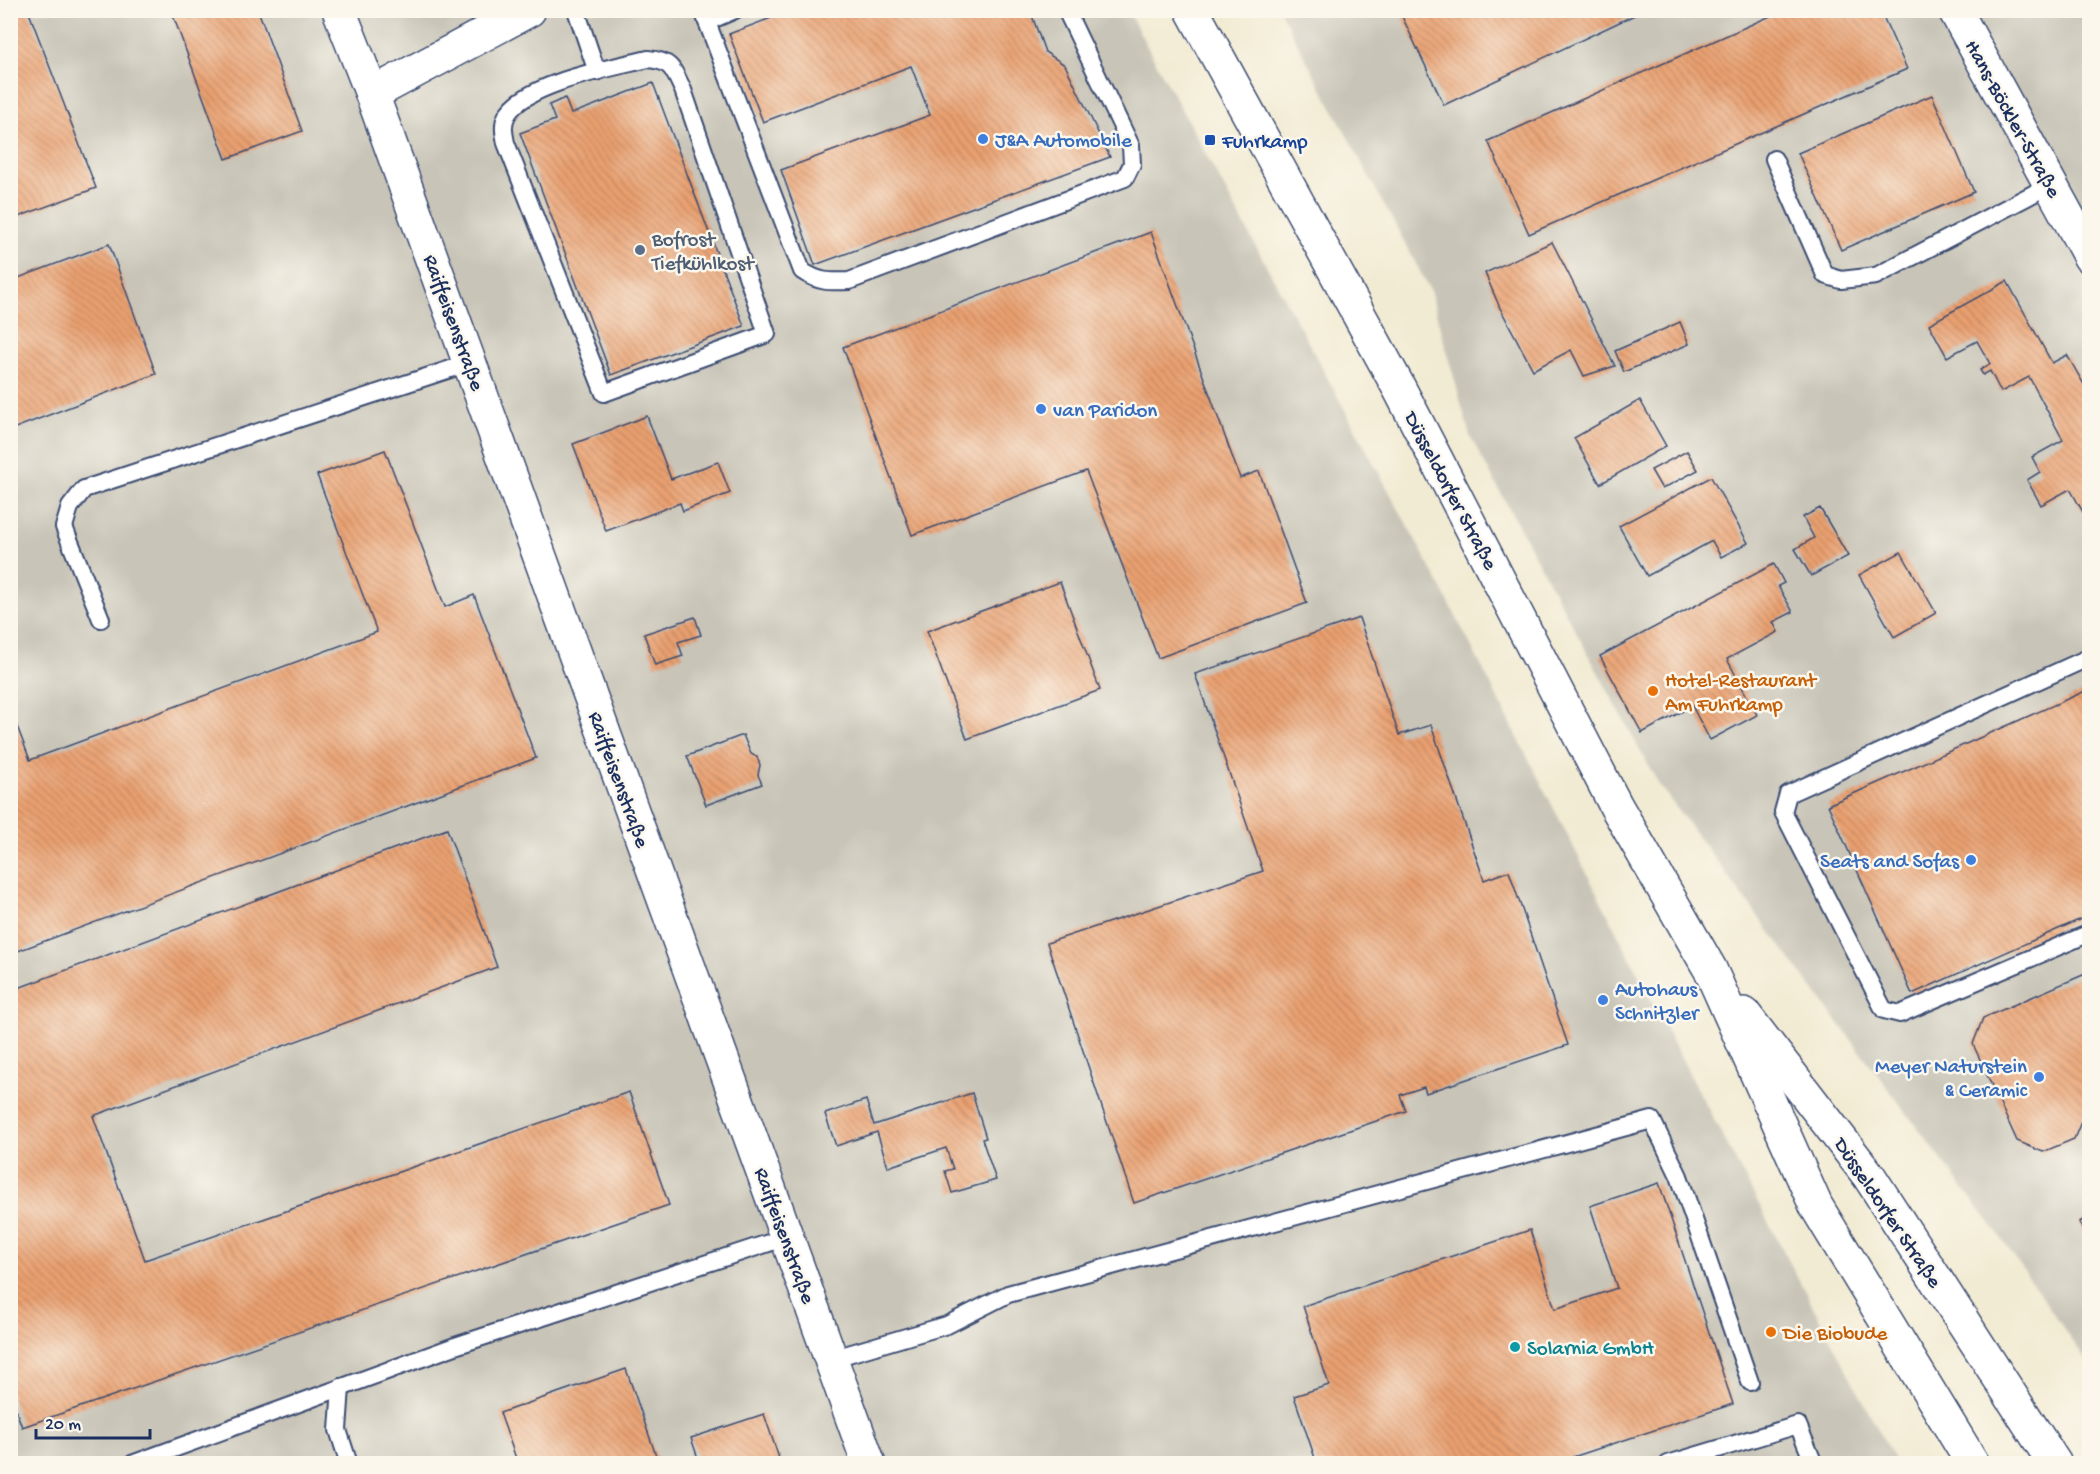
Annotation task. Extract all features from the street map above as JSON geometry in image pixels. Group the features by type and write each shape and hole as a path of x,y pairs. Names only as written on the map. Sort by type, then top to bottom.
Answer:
{"main road":[{"name":"Raiffeisenstraße","path":"339,10 372,94 869,1464"},
{"path":"372,94 530,10"},
{"name":"Düsseldorfer Straße","path":"1192,10 1398,386 1616,806 1710,969 1816,1206 1973,1464"},
{"name":"Hans-Böckler-Straße","path":"1955,10 2050,185 2085,239"},
{"name":"Düsseldorfer Straße","path":"1710,969 1869,1176 2055,1464"}],"lane":[{"path":"576,10 597,72"},
{"path":"735,10 705,16 802,271 817,280 849,281 1125,178 1132,164 1131,146 1066,10"},
{"path":"648,59 662,60 673,68 683,90 767,334 604,393 506,143 503,129 506,116 517,104 538,89 597,72 648,59"},
{"path":"1774,159 1825,276 1840,280 1876,276 2050,185"},
{"path":"101,619 64,527 70,507 84,489 470,363"},
{"path":"2090,657 1788,794 1783,812 1884,1010 1900,1014 2090,933"},
{"path":"831,1359 947,1325 1008,1294 1652,1120 1679,1176 1750,1382"},
{"path":"132,1464 455,1346 787,1237"},
{"path":"341,1387 338,1430 349,1464"},
{"path":"1668,1464 1798,1425 1814,1464"}],"shaded area":[{"path":"10,11 1128,11 1441,587 1678,1052 1896,1463 11,1463"},
{"path":"1280,11 2089,11 2089,1365 2001,1238 1659,785 1470,436 1430,290"}],"building":[{"path":"10,10 28,10 96,188 10,220"},
{"path":"171,10 258,10 302,131 226,159"},
{"name":"J&A Automobile","path":"792,10 1030,10 1045,52 1065,65 1110,157 815,265 781,170 930,115 911,66 763,122 729,34"},
{"path":"1399,10 1645,10 1444,105"},
{"path":"1784,10 1880,10 1907,69 1529,234 1488,141"},
{"name":"Bofrost Tiefkühlkost","path":"653,83 744,326 611,375 520,133 555,120 549,105 565,98 571,114"},
{"path":"1932,95 1974,192 1841,250 1798,153"},
{"name":"van Paridon","path":"1151,232 1240,478 1259,471 1307,603 1158,658 1086,471 912,535 843,347"},
{"path":"1552,242 1615,366 1584,376 1571,350 1533,370 1500,308 1485,273"},
{"path":"109,244 156,374 10,430 10,281"},
{"path":"2007,281 2052,363 2067,355 2090,395 2090,425 2088,426 2090,430 2090,517 2087,519 2070,489 2041,505 2027,480 2040,472 2032,457 2063,440 2029,377 2001,392 1990,371 1983,375 1980,370 1990,364 1977,341 1947,357 1929,324"},
{"path":"1680,322 1689,344 1624,372 1615,351"},
{"path":"1640,400 1666,446 1600,484 1574,438"},
{"path":"647,416 671,479 718,462 730,493 683,511 680,503 606,531 573,444"},
{"path":"385,450 445,607 474,595 536,758 10,954 10,708 30,760 377,632 317,475"},
{"path":"1687,451 1698,470 1662,489 1651,470"},
{"path":"1711,477 1748,543 1721,557 1712,541 1647,576 1619,526"},
{"path":"1820,508 1848,556 1811,576 1795,549 1814,538 1803,517"},
{"path":"1901,552 1936,613 1894,637 1859,575"},
{"path":"1774,564 1784,583 1778,586 1793,612 1773,622 1778,632 1727,659 1757,715 1710,740 1692,706 1642,733 1600,656"},
{"path":"1060,582 1100,690 967,739 927,631"},
{"path":"695,617 701,635 678,642 683,656 655,665 644,634"},
{"path":"1359,618 1399,735 1431,725 1484,880 1509,871 1568,1045 1426,1093 1424,1087 1400,1095 1406,1111 1134,1203 1047,943 1263,871 1195,674"},
{"name":"Seats and Sofas","path":"2090,689 2090,915 1912,994 1828,805"},
{"path":"743,735 751,754 757,757 760,765 758,775 762,784 706,805 687,756"},
{"path":"447,829 497,967 93,1116 145,1260 629,1092 669,1205 22,1427 10,1394 10,991"},
{"name":"Meyer Naturstein & Ceramic","path":"2090,972 2090,1110 2085,1112 2074,1139 2043,1152 2017,1141 1973,1044 1983,1018"},
{"path":"972,1093 986,1138 982,1139 996,1180 952,1193 945,1171 953,1169 946,1148 888,1167 877,1132 836,1146 825,1114 866,1100 874,1125"},
{"name":"Solarnia GmbH","path":"1659,1183 1733,1404 1552,1464 1317,1464 1294,1396 1329,1385 1303,1306 1530,1230 1555,1309 1617,1288 1590,1206"},
{"path":"2090,1217 2090,1247 2079,1222"},
{"path":"626,1369 659,1464 518,1464 500,1413"},
{"path":"764,1414 781,1464 700,1464 691,1438"}],"place":[{"name":"J&A Automobile","path":"983,139"},
{"name":"Fuhrkamp","path":"1210,140"},
{"name":"Bofrost Tiefkühlkost","path":"640,250"},
{"name":"van Paridon","path":"1041,409"},
{"name":"Hotel-Restaurant Am Fuhrkamp","path":"1653,691"},
{"name":"Seats and Sofas","path":"1971,860"},
{"name":"Autohaus Schnitzler","path":"1603,1000"},
{"name":"Meyer Naturstein & Ceramic","path":"2039,1077"},
{"name":"Die Biobude","path":"1771,1332"},
{"name":"Solarnia GmbH","path":"1515,1347"}]}
